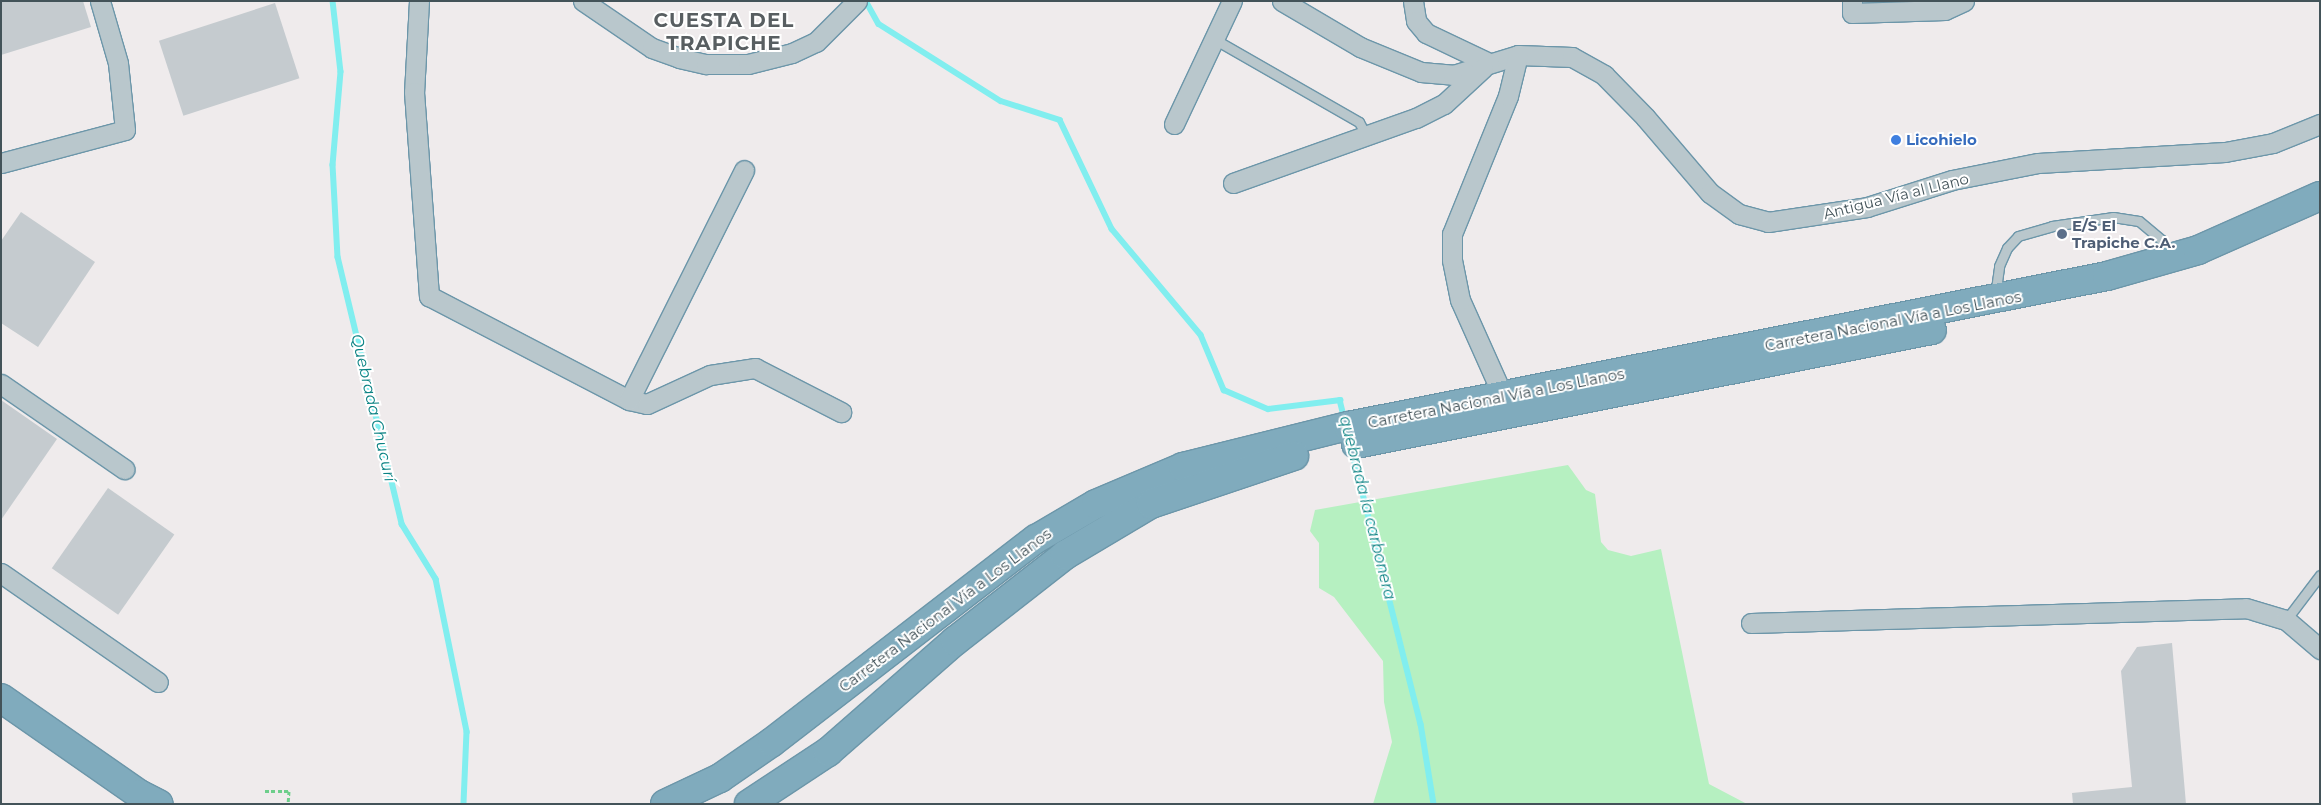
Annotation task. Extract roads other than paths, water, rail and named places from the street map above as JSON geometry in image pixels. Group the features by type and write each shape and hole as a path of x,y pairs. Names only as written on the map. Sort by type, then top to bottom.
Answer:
{"highway":[{"name":"Carretera Nacional Vía a Los Llanos","path":"665,804 720,778 1036,539 1096,504 1222,456 1503,396 1995,300 2198,250 2320,196"},
{"name":"Carretera Nacional Vía a Los Llanos","path":"749,804 828,752 955,641 1065,555 1151,504 1288,458 1842,351 2112,294 2204,266 2320,215"},
{"path":"1,698 139,794 159,804"}],"street":[{"path":"1,163 125,130 118,63 100,1"},
{"path":"419,1 414,92 429,296 629,400 647,404 710,375 755,368 841,412"},
{"path":"583,1 652,48 706,64 748,64 792,53 816,42 857,1"},
{"path":"1174,124 1232,1"},
{"name":"Antigua Vía al Llano","path":"1282,1 1360,47 1421,72 1454,75 1518,55 1572,57 1604,75 1645,116 1710,193 1739,214 1768,222 1867,206 1952,180 2038,164 2226,152 2273,143 2320,124"},
{"path":"1233,183 1366,135 1444,104 1489,63 1426,33 1416,20 1413,1"},
{"path":"1852,1 1852,12 1945,6 1964,1"},
{"path":"1503,396 1460,300 1452,260 1452,234 1508,96 1518,55"},
{"path":"629,400 744,170"},
{"path":"1,384 124,469"},
{"path":"1,573 158,682"},
{"path":"1751,623 2246,608 2286,620 2320,649"}],"lane":[{"path":"1214,39 1359,122 1366,135"},
{"path":"1995,300 1999,266 2008,248 2032,230 2129,218 2151,227 2170,258"},
{"path":"2286,620 2320,575"}],"waterway":[{"name":"Quebrada Chucurí","path":"333,1 341,72 333,165 338,257 402,524 436,579 467,732 464,804"},
{"name":"quebrada la carbonera","path":"866,1 879,24 1001,101 1060,120 1112,229 1201,335 1224,390 1268,409 1340,400 1345,420"},
{"name":"quebrada la carbonera","path":"1352,450 1421,724 1434,804"}],"place":[{"name":"Licohielo","path":"1896,140"},
{"name":"E/S El Trapiche C.A.","path":"2062,234"}],"district":[{"name":"CUESTA DEL TRAPICHE","path":"724,32"}]}
